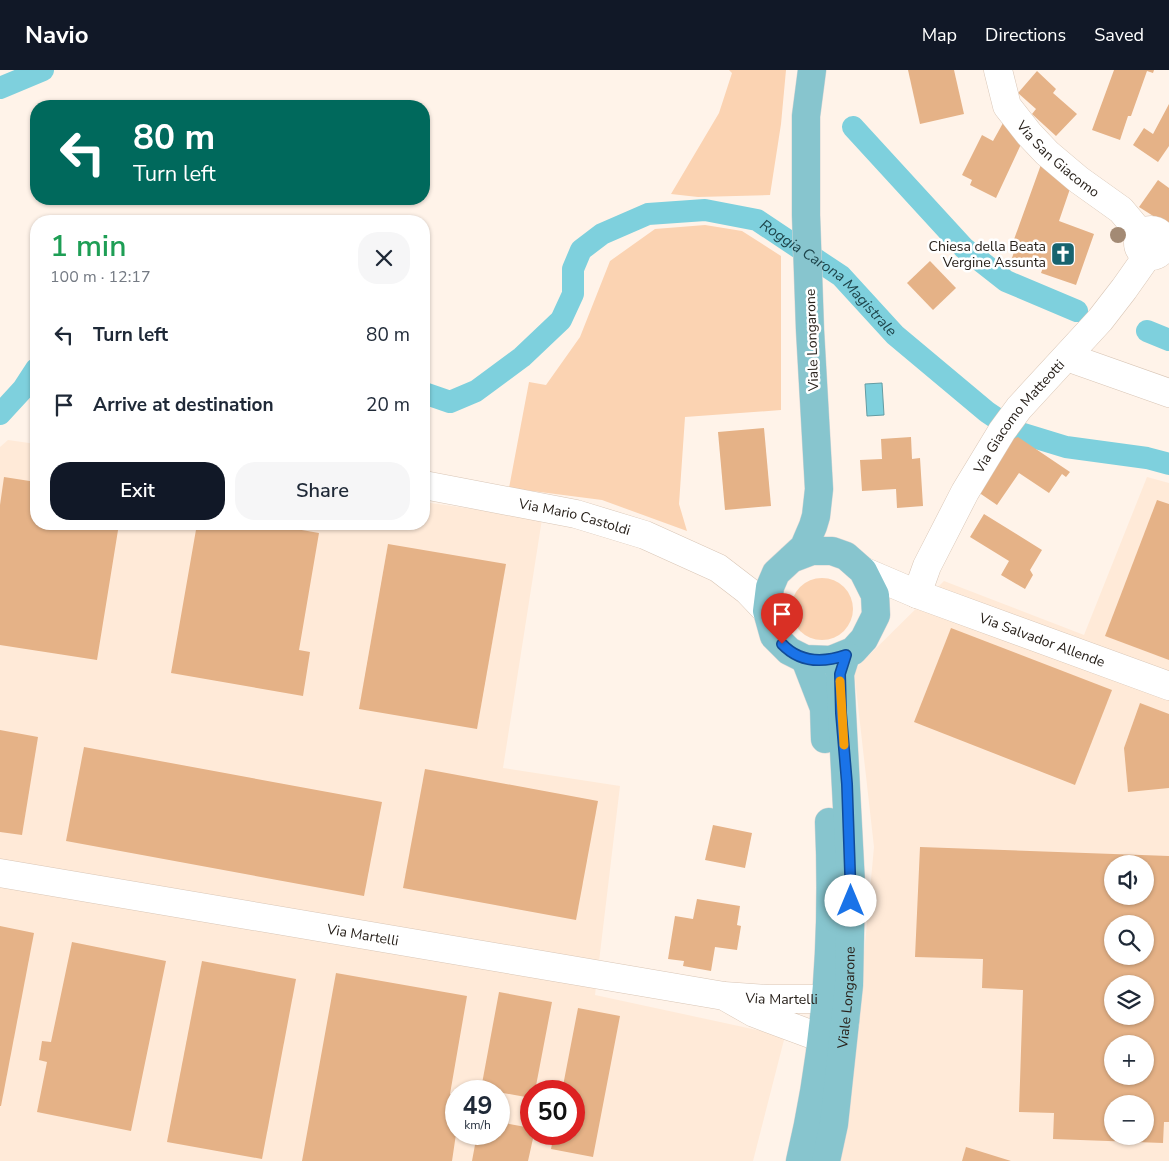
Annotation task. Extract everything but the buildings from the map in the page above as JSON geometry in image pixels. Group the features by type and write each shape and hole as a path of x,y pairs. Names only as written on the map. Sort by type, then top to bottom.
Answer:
{"main road":[{"name":"Viale Longarone","path":"784,566 804,547 816,516 819,489 806,215 806,116 812,70"},
{"name":"Viale Longarone","path":"819,489 829,526 855,563"},
{"path":"820,550 832,552 855,563 875,595 876,615 864,639 853,651 831,660 805,659 789,651 774,636 767,611 770,587 784,566 812,551 820,550"},
{"name":"Viale Longarone","path":"826,1161 834,1124 849,985 851,884 840,674 846,655"},
{"name":"Viale Longarone","path":"800,1161 808,1126 821,1038 832,882 824,708 805,659"}],"street":[{"name":"Via San Giacomo","path":"998,70 1007,106 1029,134 1047,153 1079,180 1121,210 1156,242"},
{"name":"Via Giacomo Matteotti","path":"917,594 927,566 965,492 1002,431 1019,408 1067,357 1124,289 1156,242"},
{"path":"1067,357 1169,393"},
{"name":"Via Mario Castoldi","path":"430,486 576,514 645,535 718,568 741,573 784,566"},
{"name":"Via Salvador Allende","path":"855,563 917,594 1169,686"},
{"name":"Via Mario Castoldi","path":"718,568 741,586 767,611"},
{"path":"876,615 910,600 917,594"},
{"name":"Via Martelli","path":"0,873 724,996 768,999 825,999 845,1021"},
{"name":"Via Martelli","path":"724,996 754,1013 821,1038"},
{"path":"821,1038 845,1021"}],"shaded area":[{"path":"729,70 786,70 781,124 770,195 698,197 671,194 719,113 732,73"},
{"path":"705,225 742,231 781,256 781,410 685,417 679,504 687,531 602,500 509,488 529,382 546,385 580,337 610,261 655,229"},
{"path":"8,440 30,443 30,530 430,530 430,503 542,519 503,768 620,786 595,995 785,1036 753,1161 0,1161 0,447"},
{"path":"1147,477 1169,483 1169,1161 834,1161 860,998 874,847 854,670 944,581 1084,635"},
{"path":"822,578 834,580 844,587 851,597 853,609 851,621 844,631 834,638 822,640 810,638 800,631 793,621 791,609 793,597 800,587 810,580"}],"water":[{"path":"882,383 884,415 867,416 865,384"}],"waterway":[{"path":"0,88 43,70"},
{"path":"853,127 964,248 1006,281 1077,311"},
{"name":"Roggia Carona Magistrale","path":"430,395 450,402 476,391 522,357 561,320 573,294 573,269 581,250 602,234 648,214 705,210 757,220 841,276 895,335 987,412 1017,432 1066,447 1147,458 1169,464"},
{"path":"1147,331 1169,340"},
{"name":"Roggia Carona Magistrale","path":"0,414 23,389 30,378"}],"slow traffic":[{"path":"840,681 844,745"}],"place":[{"name":"Chiesa della Beata Vergine Assunta","path":"1063,254"}],"route":[{"path":"782,644 789,651 805,659 831,660 846,655 840,674 847,784 851,901"}]}
